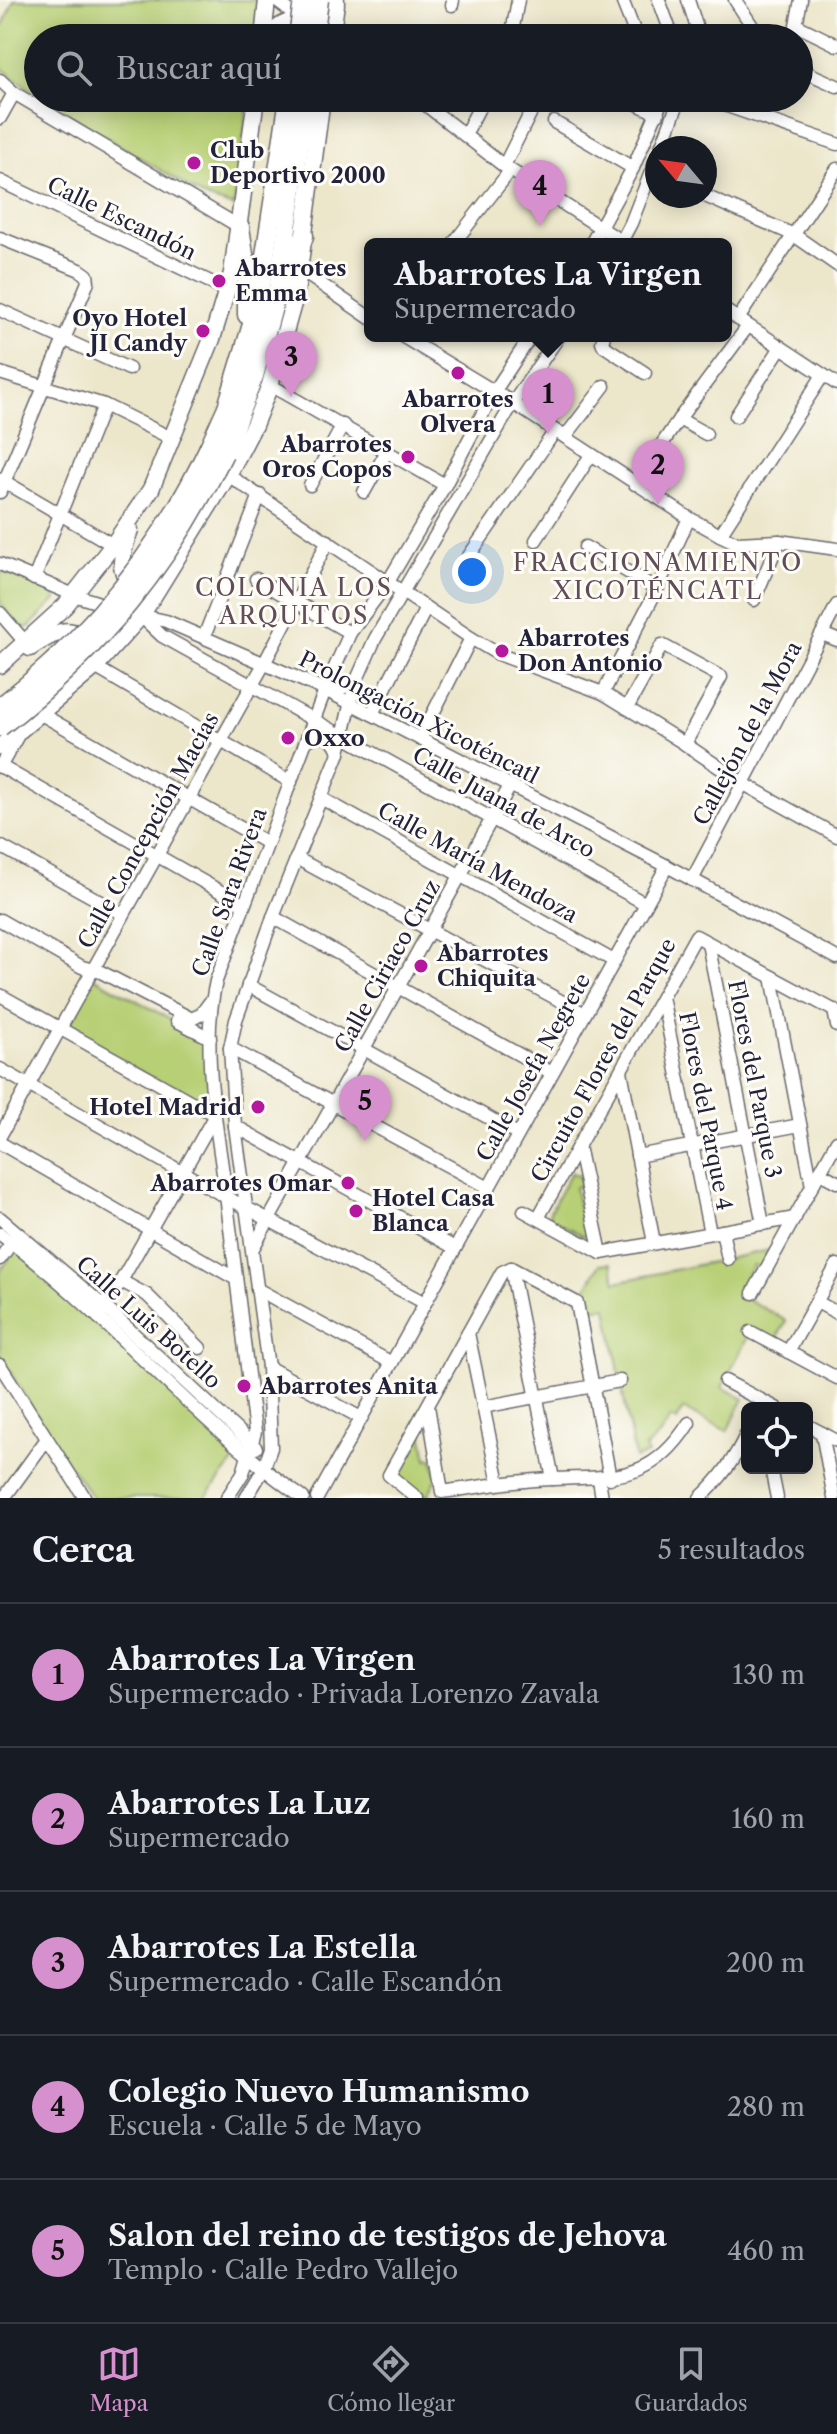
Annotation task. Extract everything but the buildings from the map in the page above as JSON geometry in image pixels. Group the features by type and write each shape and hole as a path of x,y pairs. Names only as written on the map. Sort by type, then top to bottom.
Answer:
{"highway":[{"path":"316,24 319,0"},
{"path":"285,185 288,112"},
{"path":"255,375 257,308 285,185 313,112"},
{"path":"240,227 255,375"},
{"path":"0,727 49,689 127,606 178,536 216,450 227,407 255,375 304,236"},
{"path":"0,707 38,677 97,619 137,569 216,450"}],"main road":[{"path":"264,24 267,0"},
{"path":"281,24 302,10 325,15 337,0"},
{"path":"332,24 337,0"},
{"path":"2,664 74,595 151,489 212,339 227,290 240,227 254,112"},
{"path":"251,140 260,112"},
{"path":"0,747 95,667 141,616 228,475 255,375 296,293 317,112"},
{"path":"137,510 120,564 124,576 133,588 147,593 174,566"},
{"path":"2,664 56,632 67,631 82,636 90,648 91,658 74,685"}],"street":[{"path":"275,0 302,10"},
{"path":"514,24 518,0"},
{"path":"622,0 631,24"},
{"path":"659,0 668,24"},
{"path":"688,0 696,24"},
{"path":"735,0 751,24"},
{"path":"796,24 801,0"},
{"path":"813,33 837,45"},
{"path":"813,75 837,86"},
{"path":"0,80 24,99"},
{"path":"0,118 14,93"},
{"path":"46,112 240,227"},
{"path":"435,112 507,168 613,238"},
{"path":"465,135 477,112"},
{"path":"457,238 507,168 532,112"},
{"path":"595,238 633,168 658,114 654,112"},
{"path":"666,136 675,112"},
{"path":"744,112 837,144"},
{"path":"554,122 633,168"},
{"path":"732,339 837,169"},
{"name":"Calle Escandón","path":"0,181 227,290"},
{"path":"622,238 645,193"},
{"path":"717,201 794,235 837,265"},
{"path":"612,208 613,218 618,222 631,223"},
{"path":"0,238 87,275 88,282 1,484 113,545"},
{"path":"299,269 364,314"},
{"path":"0,310 129,369"},
{"path":"732,315 837,384"},
{"path":"412,342 720,535 737,543 779,541 837,549"},
{"name":"Calle Sara Rivera","path":"227,1498 249,1458 255,1432 215,1115 210,1038 212,999 267,843 307,741 330,693 331,675 350,633 388,582 445,485 494,392 527,342"},
{"path":"246,1498 271,1448 268,1367 235,1126 230,1048 248,985 273,917 339,753 355,684 375,639 513,403 555,342"},
{"path":"602,342 645,373"},
{"path":"635,484 730,342"},
{"path":"736,416 781,347"},
{"path":"0,373 104,405 173,439"},
{"path":"255,375 445,485"},
{"path":"720,535 823,375"},
{"path":"458,572 560,434 604,386"},
{"path":"34,579 104,405"},
{"path":"679,419 706,434"},
{"path":"310,485 343,425"},
{"path":"364,492 387,451"},
{"path":"536,540 591,455"},
{"path":"228,475 471,638 498,654 603,693 744,784 837,836"},
{"path":"204,637 260,495"},
{"path":"603,693 657,589 689,518"},
{"name":"Calle Concepción Macías","path":"0,1136 61,1028 88,971 265,662 328,541"},
{"path":"754,600 779,541"},
{"path":"585,547 657,589"},
{"name":"Prolongación Xicoténcatl","path":"0,564 74,595 166,621 330,693"},
{"path":"256,579 350,633"},
{"name":"Callejón de la Mora","path":"692,880 837,605"},
{"path":"372,714 426,608"},
{"path":"0,613 25,642"},
{"path":"141,616 162,636 342,735"},
{"path":"822,634 837,640"},
{"path":"420,739 471,638"},
{"path":"627,708 662,645 721,677 685,744"},
{"path":"95,667 291,782"},
{"path":"331,675 341,688 355,684"},
{"path":"330,693 345,704 348,712"},
{"path":"318,721 337,725 348,712"},
{"name":"Prolongación Xicoténcatl","path":"348,712 372,714 667,866 837,958"},
{"path":"41,714 267,843"},
{"path":"19,733 0,766 244,905"},
{"path":"307,741 319,735 327,737 335,742 339,753"},
{"name":"Calle Juana de Arco","path":"342,735 646,904"},
{"name":"Calle Ciriaco Cruz","path":"253,1249 510,786"},
{"name":"Calle María Mendoza","path":"321,798 614,961"},
{"path":"0,846 123,914"},
{"path":"296,858 585,1014"},
{"name":"Calle Josefa Negrete","path":"317,1498 667,866"},
{"path":"273,917 552,1073"},
{"path":"0,920 210,1038"},
{"name":"Circuito Flores del Parque","path":"538,1218 696,936 835,1011"},
{"name":"Flores del Parque 3","path":"708,943 763,1224"},
{"path":"88,971 192,1019 201,1014 212,999"},
{"path":"772,977 812,1186"},
{"path":"248,985 518,1134"},
{"path":"0,995 215,1115 101,1312"},
{"name":"Flores del Parque 4","path":"662,997 692,1146 716,1232 728,1259"},
{"path":"835,1011 837,1026"},
{"path":"230,1048 489,1188"},
{"path":"0,1069 226,1197 425,1303"},
{"path":"621,1071 654,1243"},
{"path":"637,1156 800,1125"},
{"path":"235,1126 455,1248"},
{"path":"753,1293 837,1141"},
{"path":"0,1143 236,1279"},
{"path":"578,1146 601,1253 795,1218"},
{"path":"820,1173 837,1182"},
{"name":"Circuito Flores del Parque","path":"524,1211 601,1253"},
{"name":"Calle Luis Botello","path":"0,1218 15,1237 253,1444 265,1464"},
{"name":"Calle Luis Botello","path":"0,1234 15,1237"},
{"path":"0,1259 15,1237"},
{"path":"788,1352 837,1265"},
{"path":"417,1498 389,1475 502,1272 511,1268"},
{"path":"511,1268 577,1303 604,1479 602,1498"},
{"path":"511,1268 553,1479"},
{"path":"121,1281 147,1295 200,1348"},
{"path":"257,1289 392,1363"},
{"path":"817,1302 837,1313"},
{"name":"Calle Luis Botello","path":"101,1312 249,1458 265,1464"},
{"path":"751,1332 837,1378"},
{"path":"468,1333 499,1483"},
{"path":"268,1367 361,1418"},
{"path":"2,1373 85,1498"},
{"path":"483,1407 620,1381"},
{"path":"725,1381 758,1402"},
{"path":"428,1406 439,1496 499,1483 604,1479 630,1474 659,1458 689,1423"},
{"path":"813,1428 837,1441"},
{"path":"822,1433 834,1498"},
{"path":"4,1498 46,1440"},
{"path":"700,1498 718,1483 741,1446"},
{"path":"265,1464 303,1498"},
{"path":"772,1474 777,1498"},
{"path":"718,1483 721,1498"}],"green space":[{"path":"14,0 261,0 258,24 24,24 24,85 0,67 0,32"},
{"name":"Club Deportivo 2000","path":"65,112 247,112 234,207 206,198"},
{"path":"0,570 55,594 56,600 29,627 19,629 0,602"},
{"path":"90,975 207,1039 213,1112 61,1028"},
{"path":"571,1172 580,1177 581,1186 575,1187 582,1225 588,1224 589,1233 584,1236 551,1219 549,1213"},
{"path":"17,1247 97,1318 237,1458 205,1498 93,1498 57,1449 0,1355 0,1272"},
{"path":"770,1250 760,1268 753,1265 737,1293 786,1321 775,1341 752,1329 722,1387 744,1399 727,1431 683,1409 677,1421 671,1418 645,1448 648,1454 635,1459 607,1307 587,1309 582,1296 600,1264 611,1263 616,1282"},
{"path":"424,1421 427,1425 421,1427 427,1459 433,1458 437,1478 428,1495 423,1496 394,1474"}],"place":[{"name":"Club Deportivo 2000","path":"194,163"},
{"name":"Colegio Nuevo Humanismo","path":"540,226"},
{"name":"Abarrotes Emma","path":"219,281"},
{"name":"Oyo Hotel JI Candy","path":"203,331"},
{"name":"Abarrotes Olvera","path":"458,373"},
{"name":"Abarrotes La Estella","path":"291,397"},
{"name":"Abarrotes La Virgen","path":"548,434"},
{"name":"Abarrotes Oros Copos","path":"408,457"},
{"name":"Abarrotes La Luz","path":"658,505"},
{"name":"Abarrotes Don Antonio","path":"502,651"},
{"name":"Oxxo","path":"288,738"},
{"name":"Abarrotes Chiquita","path":"421,966"},
{"name":"Hotel Madrid","path":"258,1107"},
{"name":"Salon del reino de testigos de Jehova","path":"365,1141"},
{"name":"Abarrotes Omar","path":"348,1183"},
{"name":"Hotel Casa Blanca","path":"356,1211"},
{"name":"Abarrotes Anita","path":"244,1386"}],"district":[{"name":"FRACCIONAMIENTO XICOTÉNCATL","path":"658,577"},
{"name":"COLONIA LOS ARQUITOS","path":"294,602"}]}
